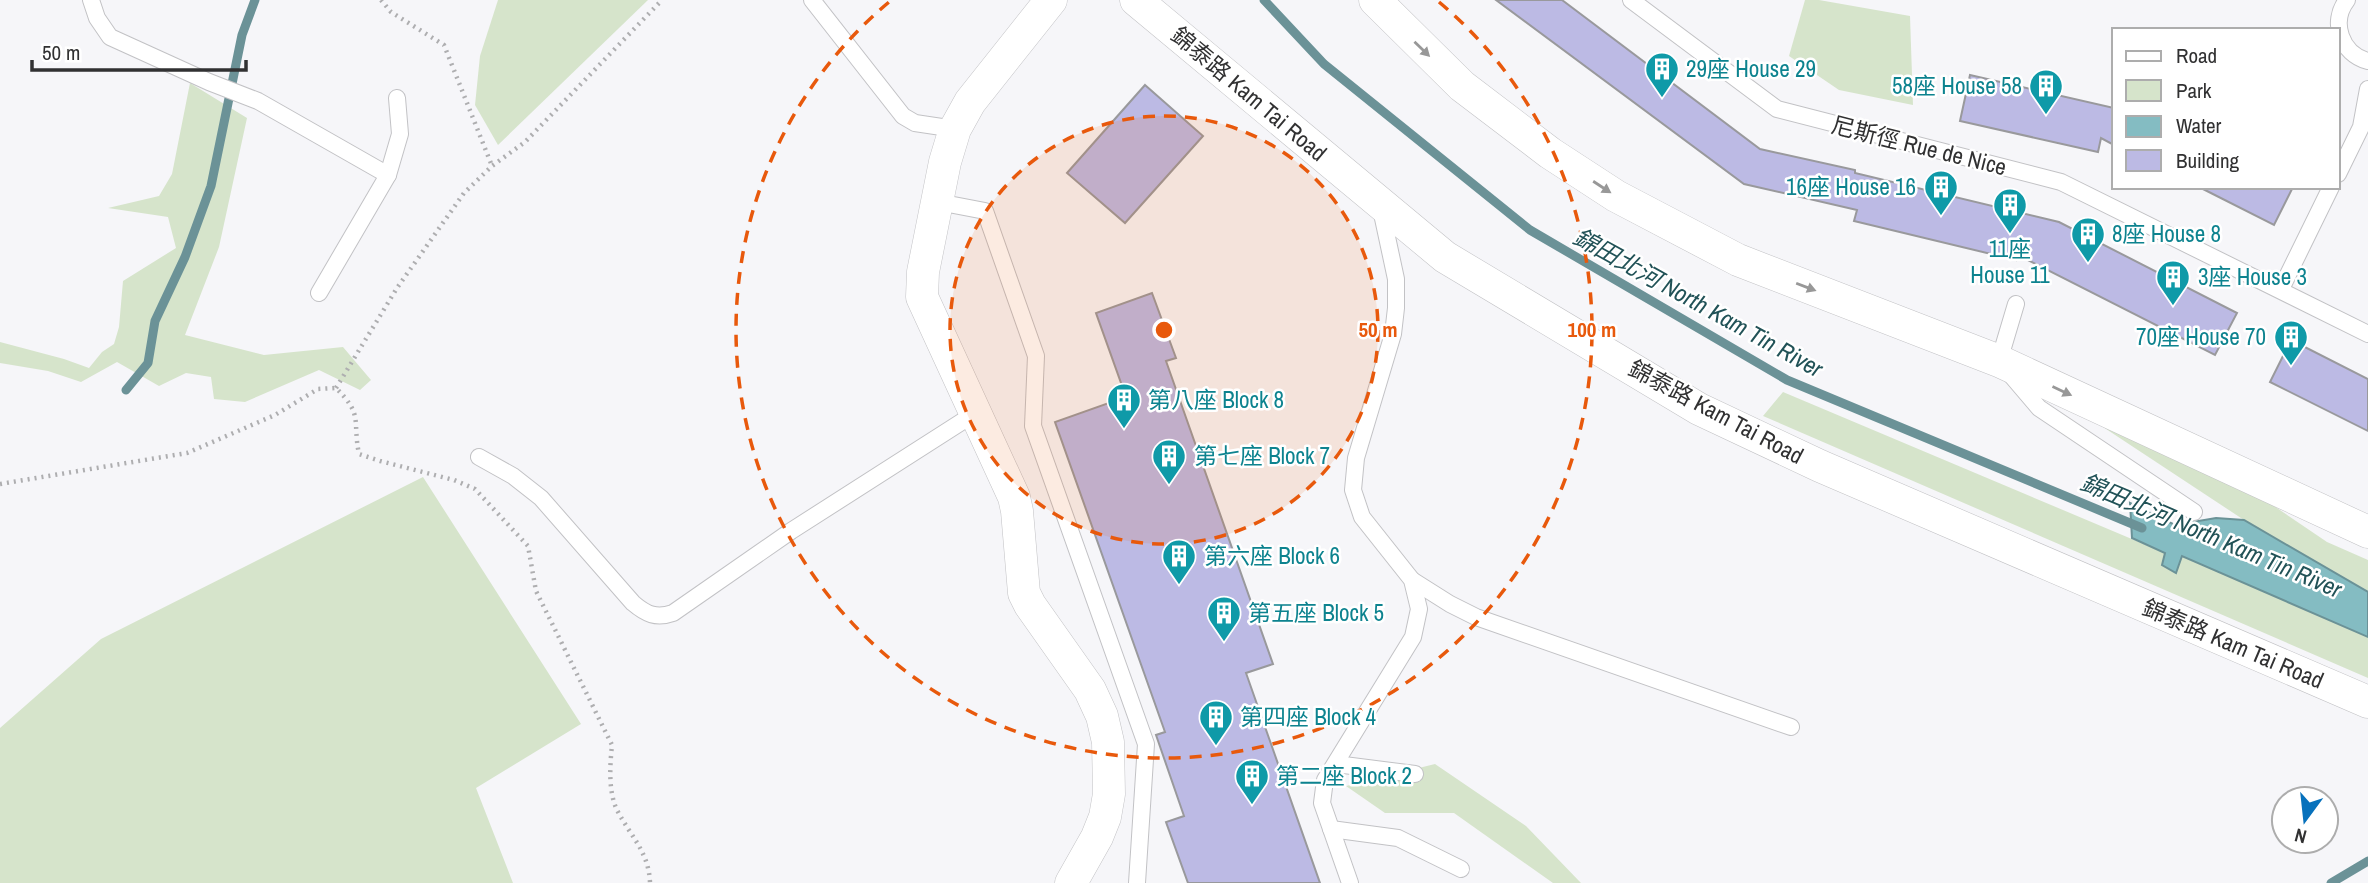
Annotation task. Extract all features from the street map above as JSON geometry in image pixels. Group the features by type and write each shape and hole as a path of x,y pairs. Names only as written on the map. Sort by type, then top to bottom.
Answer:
{"street":[{"path":"1051,0 971,102 955,129 945,163 923,272 922,297 1014,497 1024,593 1090,690 1102,716 1108,742 1109,794 1097,837 1072,883"},
{"name":"錦泰路 Kam Tai Road","path":"1136,0 1446,257 1699,409 1820,466 2368,702"},
{"path":"1375,0 1462,86 1550,153 1616,196 1738,260 1999,361 2368,532"}],"lane":[{"path":"92,0 97,18 110,37 258,101 388,174"},
{"path":"812,0 903,116 915,123 955,129"},
{"name":"尼斯徑 Rue de Nice","path":"1631,0 1777,109 2061,182 2368,334"},
{"path":"2339,28 2339,18 2347,0"},
{"path":"2340,33 2350,52 2368,61"},
{"path":"2340,171 2365,128 2368,89"},
{"path":"319,293 388,174 400,134 397,98"},
{"path":"2281,289 2331,189"},
{"path":"938,202 985,211 1037,356 1033,426 1146,744 1137,883"},
{"path":"1380,203 1396,279 1396,308 1393,334 1356,458 1353,490 1362,517 1412,580 1476,617 1791,727"},
{"path":"2017,304 1999,361 2039,408 2194,512"},
{"path":"479,457 513,476 541,498 633,603 653,616 664,616 673,613 791,531 977,412"},
{"path":"1350,883 1321,803 1325,780 1413,636 1419,609 1412,580"},
{"path":"1336,764 1415,774"},
{"path":"1331,829 1398,838 1461,869"}],"path":[{"path":"381,0 391,12 444,45 492,166"},
{"path":"336,388 397,288 464,192 492,166 525,142 662,0"},
{"path":"0,484 187,453 275,415 318,389 336,388 351,403 355,414 359,454 454,480 475,489 528,546 536,591 612,745 610,771 616,807 649,865 650,883"}],"green space":[{"path":"498,0 648,0 498,145 475,105 480,56"},
{"path":"1805,0 1819,0 1910,16 1913,105 1839,90 1789,56"},
{"path":"190,83 247,118 219,247 185,335 264,355 343,347 371,380 360,390 319,370 245,402 214,399 211,377 186,373 159,386 117,362 81,382 48,371 0,363 0,342 89,368 102,352 114,344 119,327 123,281 176,248 168,217 108,208 159,196 172,174"},
{"path":"1783,392 2165,553 2162,565 2176,573 2182,556 2368,635 2368,678 1763,416"},
{"path":"2103,427 2246,487 2327,542 2368,560 2368,592 2244,520"},
{"path":"423,477 581,724 476,788 513,883 0,883 0,728 101,639"},
{"path":"1435,764 1526,826 1581,883 1553,883 1454,813 1385,813 1346,786"}],"water":[{"path":"2130,503 2175,525 2216,518 2244,520 2368,592 2368,637 2182,556 2176,573 2162,565 2165,553 2132,538"}],"building":[{"path":"1496,0 1562,0 1760,149 1855,170 1855,173 2059,222 2237,313 2215,355 2018,255 2016,260 1854,221 1857,210 1744,184"},
{"path":"1970,75 2112,108 2112,144 2101,138 2098,152 1960,121"},
{"path":"1145,85 1203,136 1125,223 1067,173"},
{"path":"2203,189 2292,189 2274,225"},
{"path":"1152,293 1176,358 1166,361 1273,664 1246,673 1320,883 1188,883 1166,822 1184,816 1156,735 1165,732 1055,422 1126,397 1096,313"},
{"path":"2291,340 2368,379 2368,431 2270,382"}],"waterway":[{"path":"126,390 148,363 155,321 185,257 211,186 242,35 255,0"},
{"name":"錦田北河 North Kam Tin River","path":"1264,0 1324,64 1530,230 1787,380 2142,528"},
{"path":"2331,883 2368,861"}],"place":[{"name":"29座 House 29","path":"1662,99"},
{"name":"58座 House 58","path":"2046,116"},
{"name":"16座 House 16","path":"1941,217"},
{"name":"11座 House 11","path":"2010,235"},
{"name":"8座 House 8","path":"2088,264"},
{"name":"3座 House 3","path":"2173,307"},
{"name":"70座 House 70","path":"2291,367"},
{"name":"第八座 Block 8","path":"1124,430"},
{"name":"第七座 Block 7","path":"1169,486"},
{"name":"第六座 Block 6","path":"1179,586"},
{"name":"第五座 Block 5","path":"1224,643"},
{"name":"第四座 Block 4","path":"1216,747"},
{"name":"第二座 Block 2","path":"1252,806"}]}
